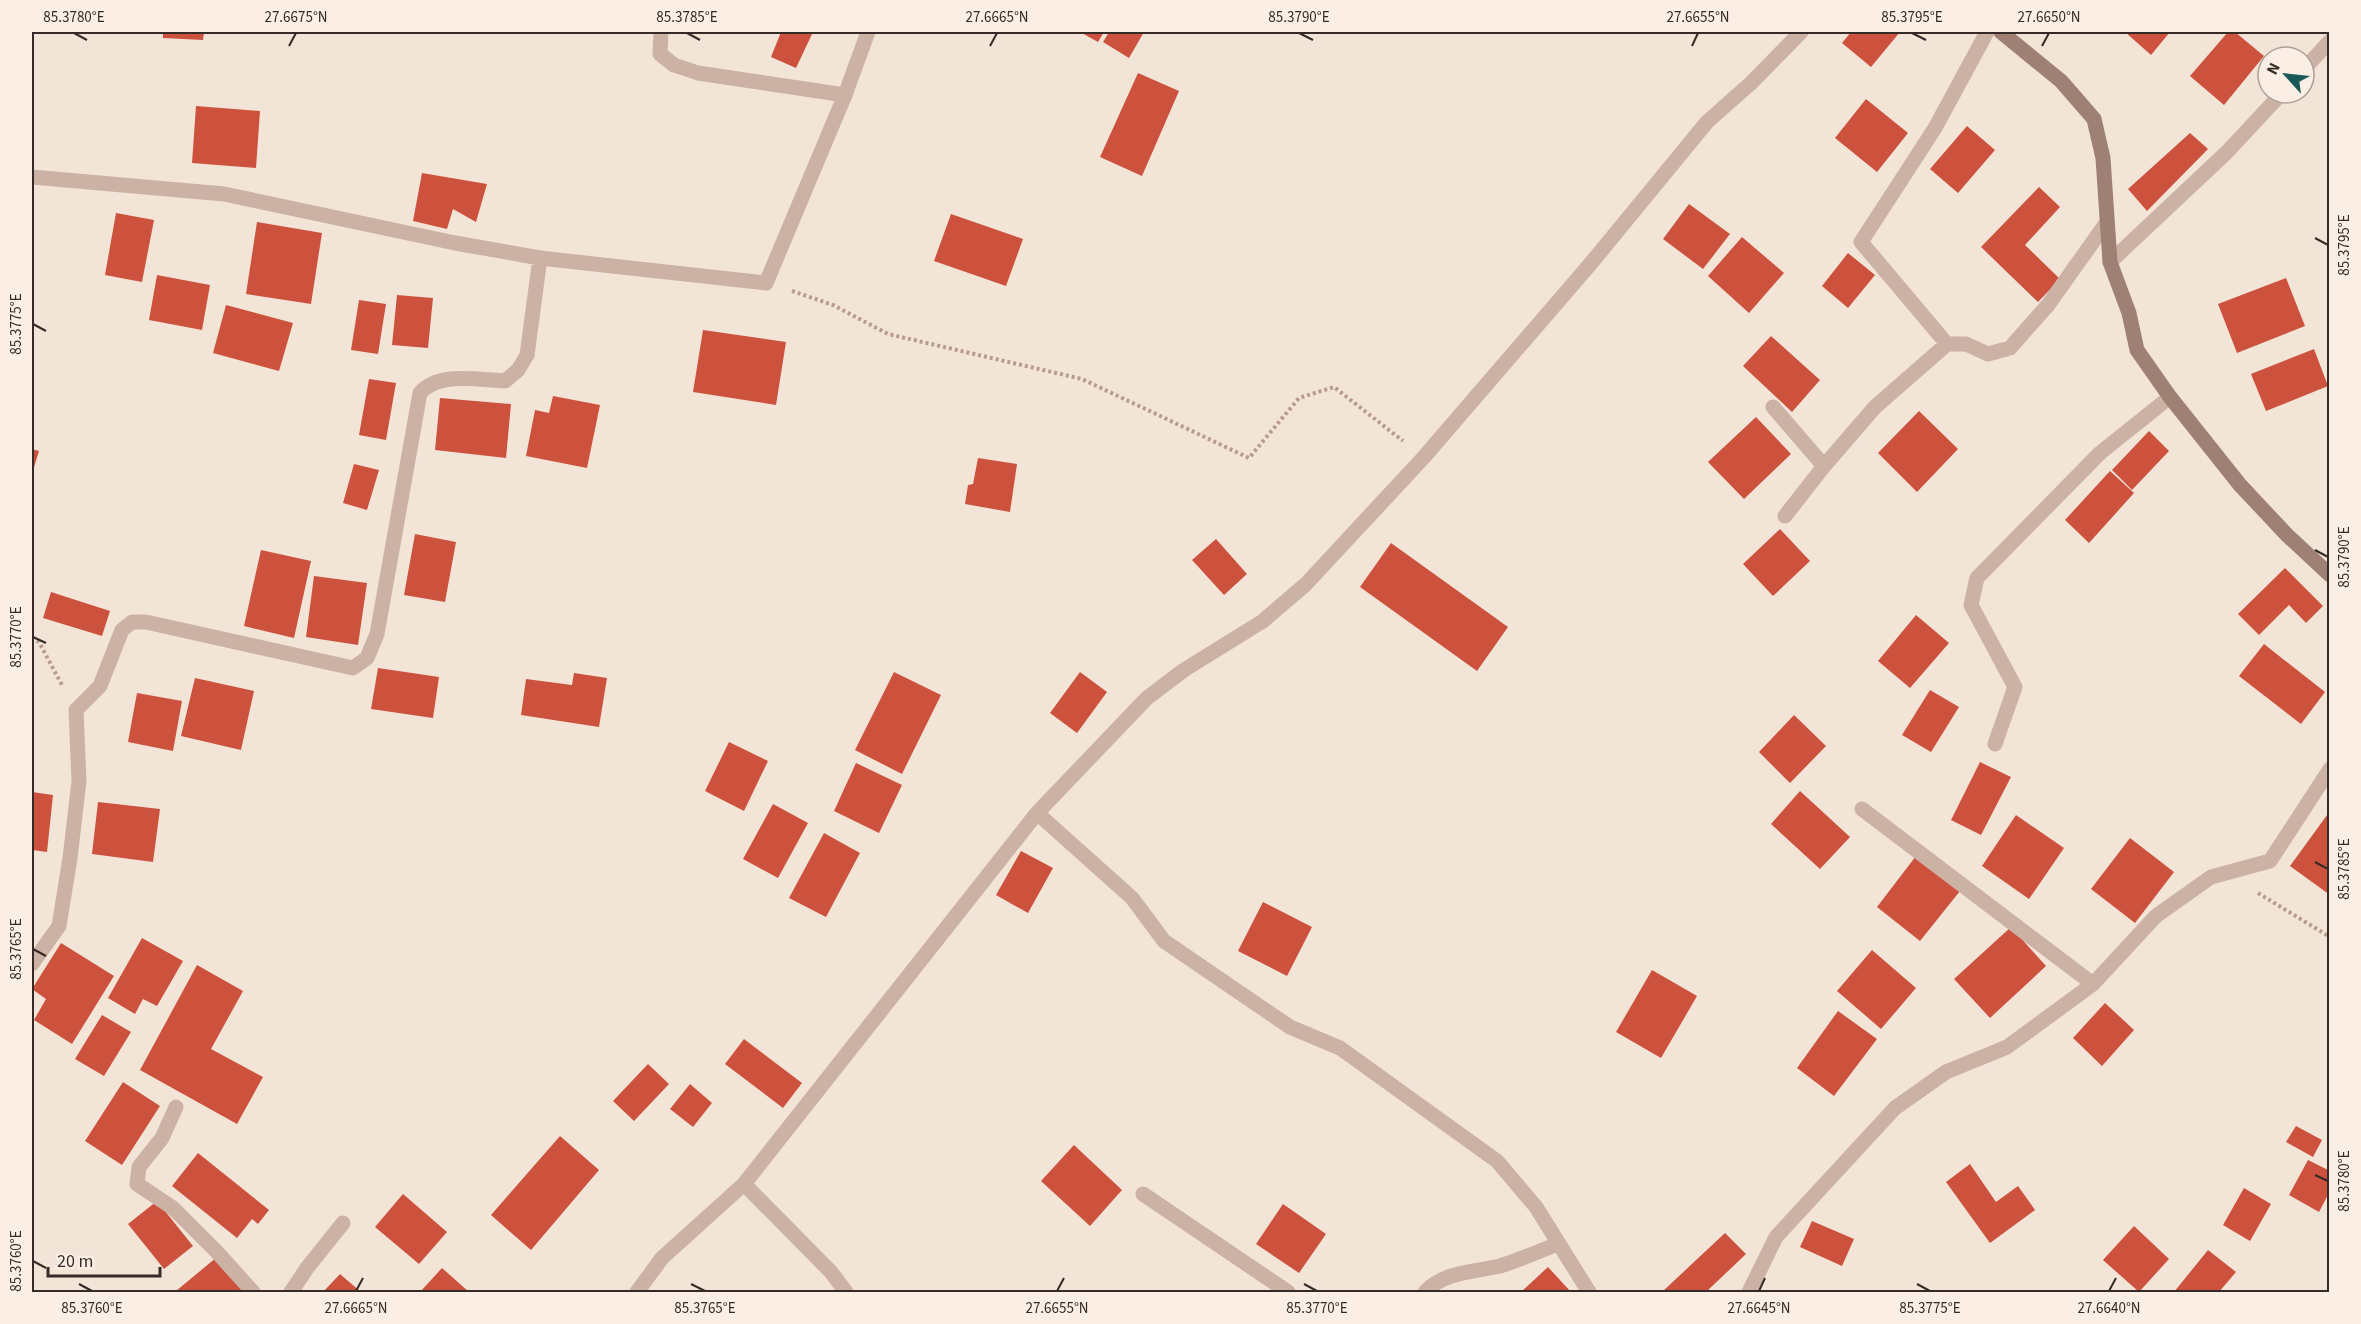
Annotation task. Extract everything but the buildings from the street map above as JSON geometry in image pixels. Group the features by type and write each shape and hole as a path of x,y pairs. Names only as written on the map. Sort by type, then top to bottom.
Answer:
{"street":[{"path":"661,32 660,54 674,65 698,73 845,95"},
{"path":"32,177 224,194 455,243 540,258 766,283 845,95 867,32"},
{"path":"637,1293 662,1258 744,1184 1037,813 1147,698 1184,670 1263,621 1306,584 1424,457 1592,262 1707,122 1751,83 1801,32"},
{"path":"1947,344 1861,242 1935,128 1987,32"},
{"path":"2001,32 2061,81 2094,119 2103,158 2110,262 2129,313 2137,350 2170,397 2240,485 2287,535 2330,575"},
{"path":"2316,56 2330,41"},
{"path":"2110,262 2227,152 2271,105"},
{"path":"1785,516 1875,407 1947,344 1966,344 1988,354 2010,348 2048,305 2107,222"},
{"path":"32,964 59,926 70,858 78,782 76,710 100,686 122,630 132,622 146,622 352,668 367,658 377,634 420,393 428,384 440,380 505,381 518,370 527,355 540,258"},
{"path":"1995,744 2015,687 1971,605 1977,578 2100,453 2170,397"},
{"path":"1773,407 1824,466"},
{"path":"1749,1293 1776,1238 1895,1108 1946,1072 2007,1047 2093,984 2156,916 2211,876 2270,861 2330,769"},
{"path":"1862,809 2093,984"},
{"path":"1037,813 1132,898 1164,941 1290,1027 1340,1048 1497,1161 1536,1207 1588,1293"},
{"path":"176,1107 162,1138 139,1167 137,1184 173,1208 216,1251 253,1293"},
{"path":"744,1184 831,1272 846,1293"},
{"path":"1143,1194 1288,1293"},
{"path":"291,1293 307,1268 343,1223"},
{"path":"1425,1293 1434,1282 1466,1272 1501,1265 1558,1244"}],"path":[{"path":"766,283 833,305 888,334 1082,379 1249,458 1299,398 1334,387 1424,457"},
{"path":"32,637 39,642 76,710"},
{"path":"2224,873 2330,937"}]}
